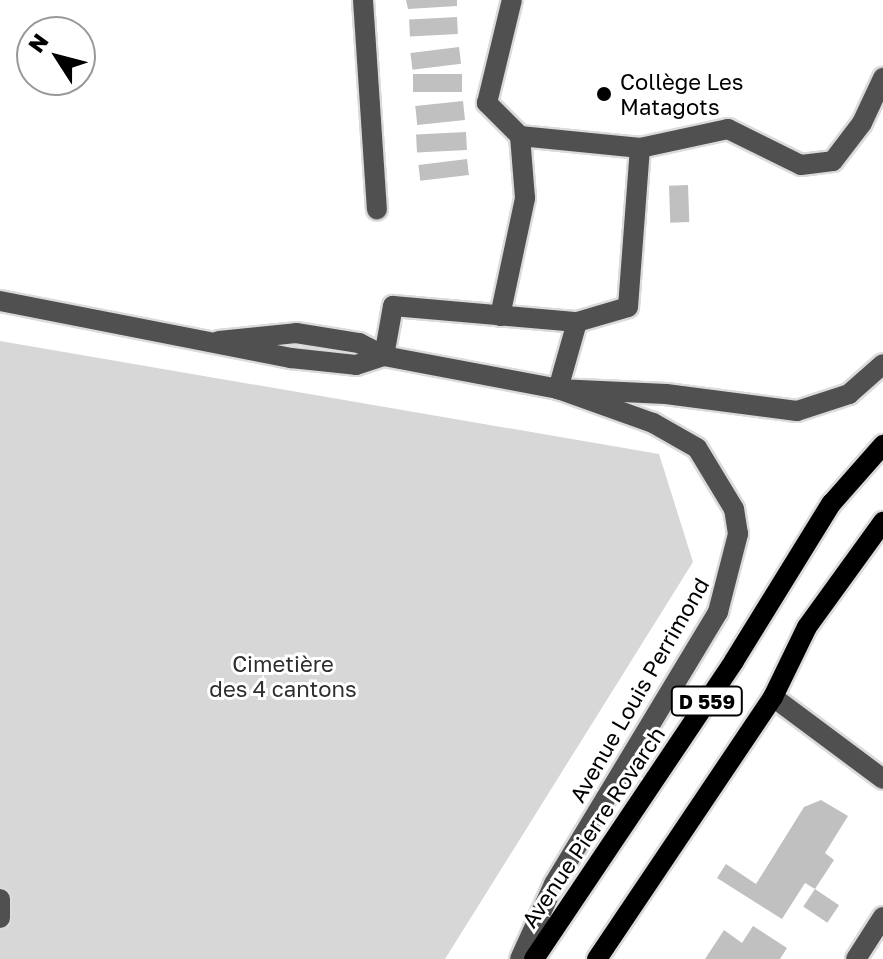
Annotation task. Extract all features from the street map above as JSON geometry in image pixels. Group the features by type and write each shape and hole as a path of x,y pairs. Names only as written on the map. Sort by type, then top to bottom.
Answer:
{"main road":[{"name":"Avenue Pierre Rovarch","path":"534,959 734,661 831,504 883,445"},
{"name":"D 559","path":"597,959 773,697 807,627 883,522"}],"street":[{"path":"363,0 377,210"},
{"path":"512,0 487,103 520,136 640,148 728,129 801,165 833,161 862,123 883,78"},
{"path":"500,316 525,198 520,136"},
{"path":"384,356 393,306 577,322 628,307 640,148"},
{"path":"0,301 219,341"},
{"path":"558,389 577,322"},
{"name":"Avenue Louis Perrimond","path":"219,341 296,333 337,339 384,356 558,389 666,394 797,411 849,394 883,364"},
{"name":"Avenue Louis Perrimond","path":"219,341 335,364 384,356"},
{"name":"Avenue Louis Perrimond","path":"520,959 554,884 718,612 738,534 734,509 697,448 653,423 558,389"},
{"path":"773,697 883,779"},
{"path":"0,899 0,918"},
{"path":"856,959 883,917"}],"green space":[{"name":"Cimetière des 4 cantons","path":"0,341 659,454 693,562 445,959 0,959"}],"building":[{"path":"406,0 457,0 457,6 408,9"},
{"path":"457,17 458,34 410,36 409,20"},
{"path":"459,47 461,64 412,70 410,53"},
{"path":"413,74 462,74 462,92 413,92"},
{"path":"463,101 465,120 417,125 415,106"},
{"path":"466,132 467,150 417,153 416,135"},
{"path":"467,159 469,175 420,181 418,165"},
{"path":"688,185 689,222 670,223 669,186"},
{"path":"821,800 848,816 825,853 834,860 815,889 805,883 782,919 717,878 726,864 756,884 804,807"},
{"path":"815,889 839,905 827,923 803,906"},
{"path":"753,926 787,948 780,959 705,959 724,930 742,943"}],"place":[{"name":"Collège Les Matagots","path":"604,94"}]}
